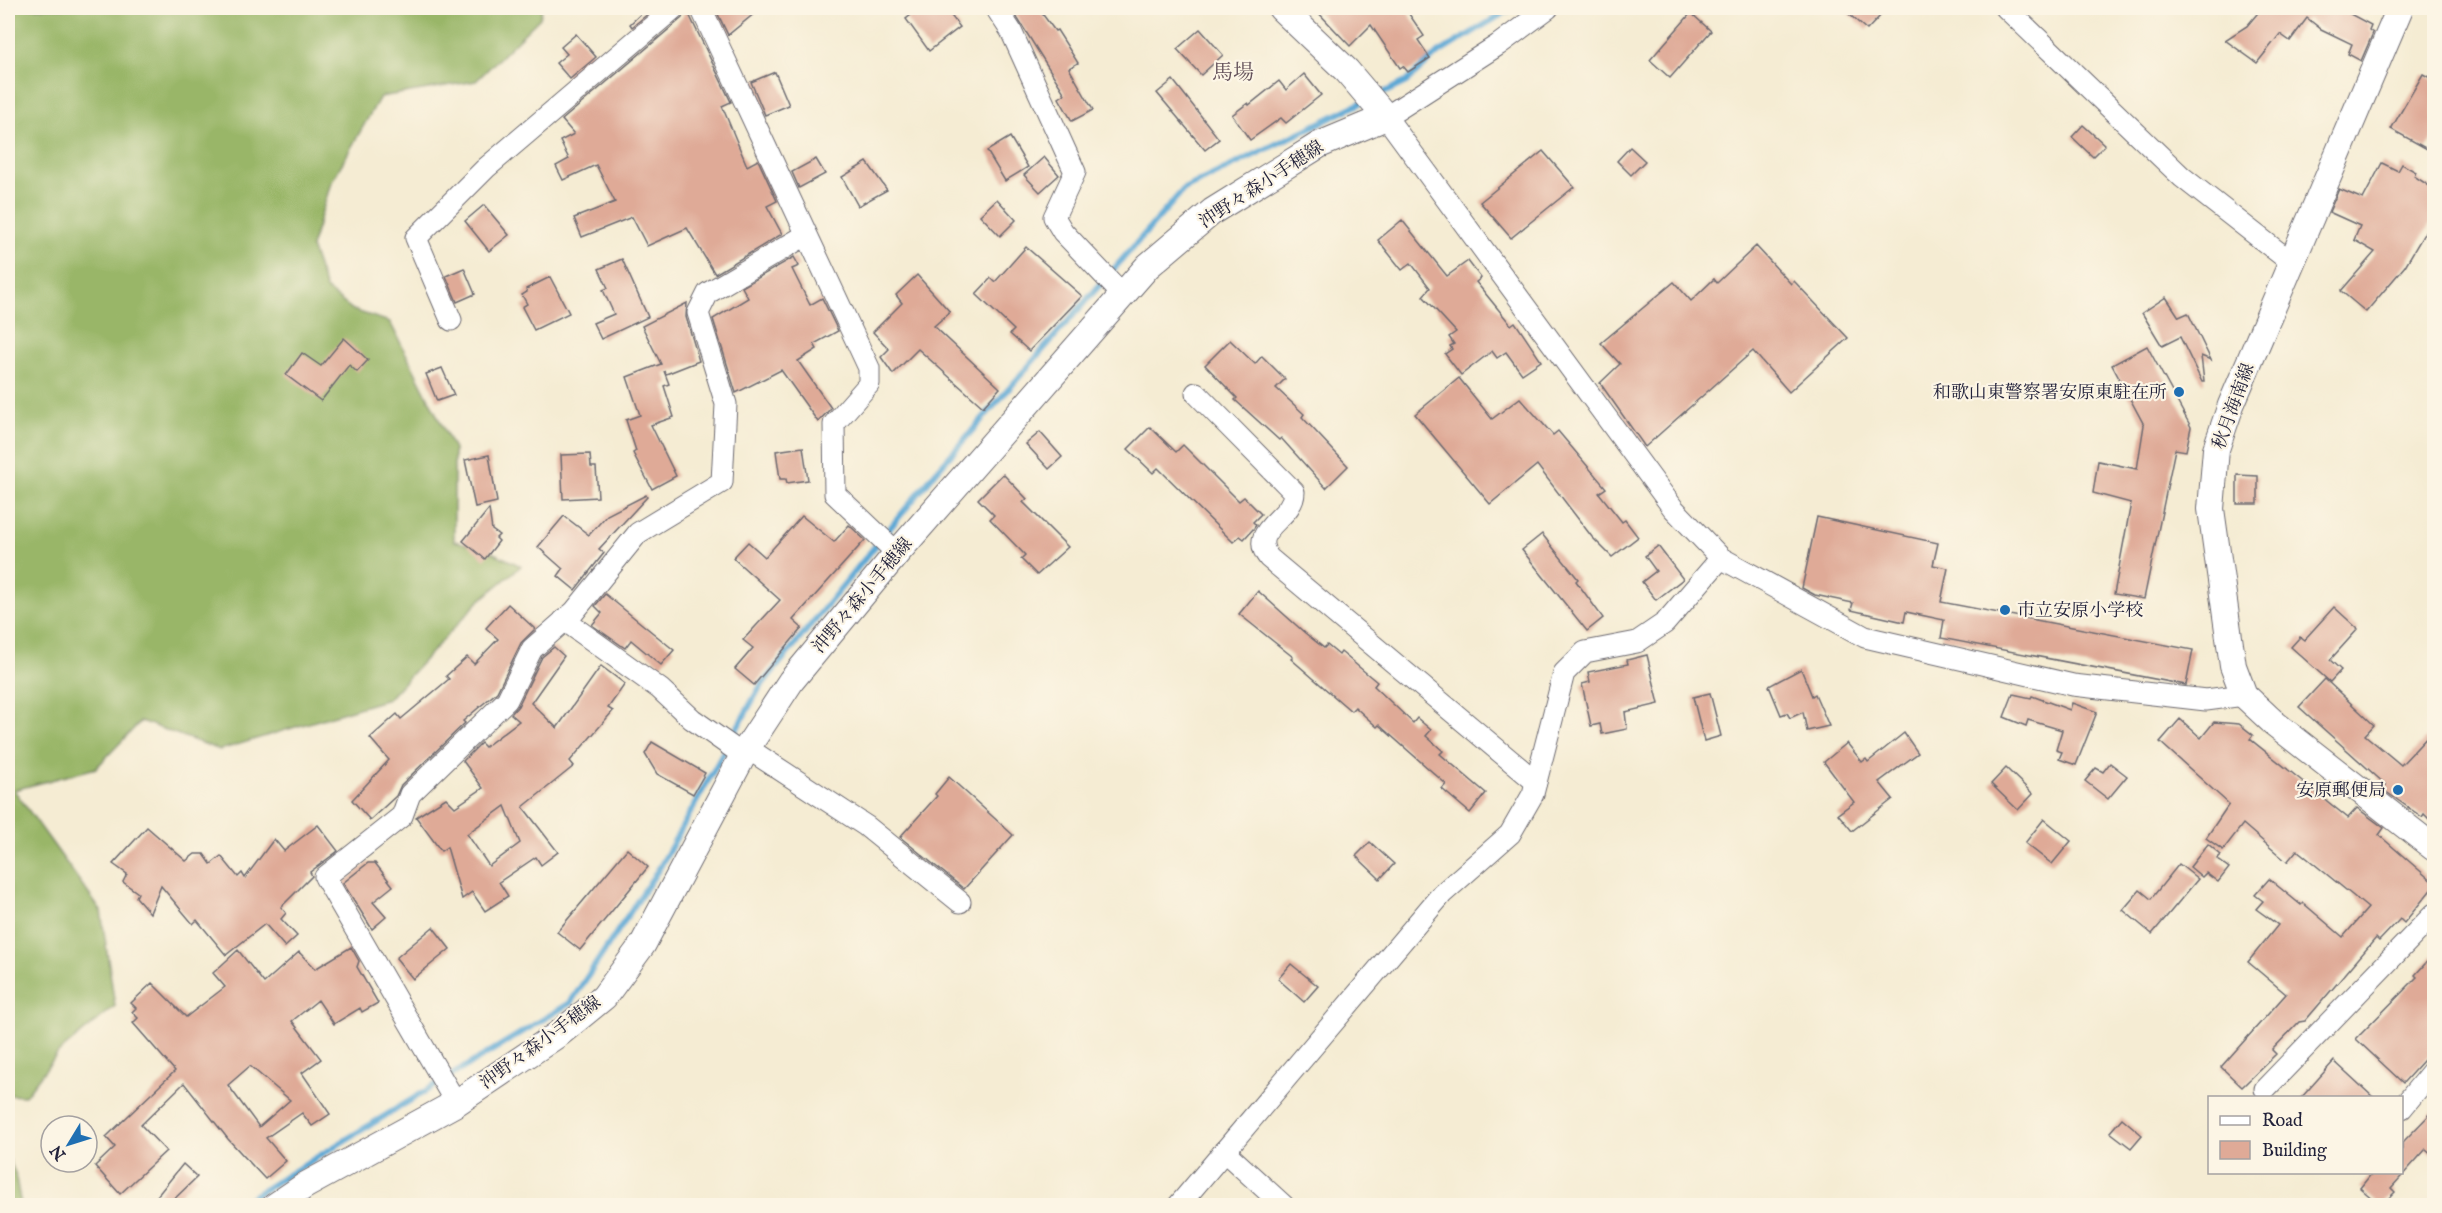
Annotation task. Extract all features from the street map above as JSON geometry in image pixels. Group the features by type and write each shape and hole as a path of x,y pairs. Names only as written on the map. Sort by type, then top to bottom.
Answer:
{"main road":[{"path":"1281,8 1347,72 1386,117"},
{"name":"秋月海南線","path":"2400,8 2231,405 2216,449 2211,509 2233,666 2244,695 2274,723 2434,848"},
{"name":"沖野々森小手穂線","path":"275,1206 306,1185 456,1103 560,1033 604,997 643,944 745,752 791,681 897,553 1148,266 1213,211 1319,144 1386,117"}],"street":[{"path":"451,321 416,238 486,168 674,8"},
{"path":"701,8 869,368 869,384 834,424 835,494 897,553"},
{"path":"996,8 1011,31 1075,172 1054,217 1063,232 1124,295"},
{"path":"1548,8 1498,45 1386,117 1673,508 1721,558 1865,637 2073,685 2206,700 2244,695"},
{"path":"2006,8 2182,177 2292,264"},
{"path":"456,1103 325,877 402,816 410,794 507,700 532,649 564,620 638,533 722,482 726,404 698,313 708,293 806,235"},
{"path":"1196,393 1289,484 1294,492 1294,500 1289,508 1269,528 1263,540 1263,550 1269,558 1536,782"},
{"path":"1178,1206 1442,894 1510,834 1533,794 1564,673 1585,652 1636,642 1665,623 1721,558"},
{"path":"564,620 660,689 692,719 866,826 960,902"},
{"path":"2265,1089 2434,914"},
{"path":"2403,1107 2434,1069"},
{"path":"1224,1151 1284,1206"}],"green space":[{"path":"8,8 542,8 540,18 476,81 380,97 331,183 311,247 326,289 353,310 390,322 454,449 454,541 485,549 521,566 479,601 388,699 220,750 141,721 96,768 14,790 101,911 115,1006 58,1053 25,1096 8,1095"},
{"path":"8,1157 15,1173 21,1205 8,1205"}],"building":[{"path":"647,8 655,8 632,27 630,24"},
{"path":"686,8 731,102 722,106 747,166 758,160 777,201 767,206 782,234 715,274 687,228 647,246 632,217 582,237 574,218 615,202 596,165 563,180 556,166 569,159 560,141 574,134 562,120 682,18"},
{"path":"715,8 761,8 728,35"},
{"path":"920,8 945,8 960,27 929,51 906,19"},
{"path":"1011,8 1038,8 1055,31 1057,30 1078,63 1069,68 1093,110 1072,121 1059,98 1065,94"},
{"path":"1314,8 1405,8 1424,36 1418,40 1430,58 1408,72 1403,66 1400,68 1371,25 1350,46"},
{"path":"1842,8 1872,8 1881,15 1867,30"},
{"path":"2262,8 2339,8 2371,25 2369,30 2373,33 2361,61 2348,54 2352,44 2321,29 2307,18 2290,41 2280,34 2257,63 2225,40 2247,26"},
{"path":"1691,13 1711,31 1670,78 1650,60"},
{"path":"1200,29 1223,55 1201,75 1177,49"},
{"path":"576,34 596,57 570,79 556,63 567,54 561,47"},
{"path":"775,72 789,105 765,115 751,82"},
{"path":"1304,74 1321,95 1286,123 1281,118 1250,140 1232,115 1248,103 1249,105 1279,81 1286,90"},
{"path":"2423,74 2434,80 2434,135 2427,149 2391,129"},
{"path":"1173,80 1219,139 1205,150 1157,93"},
{"path":"2083,125 2105,145 2093,157 2072,137"},
{"path":"1010,137 1028,167 1005,181 987,151"},
{"path":"1630,147 1645,161 1631,175 1617,161"},
{"path":"1543,151 1574,187 1511,238 1480,202"},
{"path":"1044,157 1059,175 1040,192 1024,175"},
{"path":"816,159 825,174 799,188 792,172"},
{"path":"867,162 887,190 858,206 842,177"},
{"path":"2382,163 2398,171 2402,164 2416,172 2414,176 2434,189 2434,217 2405,266 2366,312 2341,291 2375,252 2354,240 2360,226 2329,212 2339,189 2363,199"},
{"path":"997,199 1016,220 1000,236 980,215"},
{"path":"484,205 509,235 489,251 465,221"},
{"path":"1402,220 1447,276 1468,261 1481,278 1476,282 1511,325 1515,322 1541,361 1522,374 1506,352 1497,358 1492,351 1461,375 1445,354 1452,349 1450,346 1454,344 1449,337 1456,332 1423,296 1430,288 1411,263 1402,270 1378,240"},
{"path":"1756,246 1791,284 1794,281 1848,338 1789,392 1753,351 1645,447 1600,383 1620,364 1601,343 1674,282 1691,301 1714,279 1717,283"},
{"path":"1026,247 1082,296 1029,351 1010,334 1014,330 976,294 991,278 995,282"},
{"path":"794,257 799,266 792,269 810,305 822,298 838,331 814,344 817,349 798,361 831,408 818,422 781,370 736,393 713,319 748,298 742,287"},
{"path":"622,259 648,317 601,339 593,323 614,314 603,290 608,288 599,269"},
{"path":"464,268 475,294 457,302 446,276"},
{"path":"917,275 950,312 934,326 1000,388 983,407 918,349 893,374 881,357 889,349 873,332 902,303 896,295"},
{"path":"550,277 569,313 534,330 522,307 527,304 522,295 527,292 526,289"},
{"path":"2166,297 2179,317 2188,313 2211,360 2201,356 2204,382 2180,337 2162,346 2142,313"},
{"path":"687,303 686,317 699,361 666,374 664,371 669,384 664,386 674,417 651,425 676,476 652,489 633,453 636,451 626,420 640,415 627,377 661,364 642,326"},
{"path":"344,338 368,360 357,372 349,365 321,401 286,375 302,353 321,366"},
{"path":"1230,340 1255,364 1262,356 1285,379 1276,388 1304,414 1302,417 1348,466 1326,488 1281,438 1279,440 1235,400 1237,398 1205,365"},
{"path":"2147,346 2191,427 2186,451 2175,449 2144,599 2114,594 2131,503 2093,493 2098,461 2137,469 2144,425 2112,365"},
{"path":"442,368 454,395 437,401 426,374"},
{"path":"1459,378 1492,419 1520,398 1553,435 1558,431 1606,488 1599,493 1622,522 1625,520 1638,537 1612,557 1592,537 1537,465 1490,504 1415,414"},
{"path":"1150,427 1176,452 1183,445 1239,501 1244,497 1261,514 1253,522 1256,525 1244,539 1240,536 1233,542 1158,468 1153,473 1128,449"},
{"path":"1040,432 1062,457 1049,469 1026,444"},
{"path":"803,447 808,480 787,483 786,479 780,479 776,451"},
{"path":"590,454 591,467 596,467 598,497 563,499 561,455"},
{"path":"489,455 497,502 475,507 465,460"},
{"path":"1003,474 1027,499 1023,502 1068,547 1037,575 1021,559 1025,555 990,519 994,515 978,499"},
{"path":"2237,475 2258,476 2258,504 2237,504"},
{"path":"646,495 647,497 599,549 604,553 575,590 558,576 563,569 538,547 564,516 589,535 607,515"},
{"path":"489,509 492,530 499,535 496,538 499,541 485,559 463,541"},
{"path":"802,516 834,542 849,525 865,540 793,620 802,628 754,685 735,669 753,648 743,640 780,600 733,558 748,542 765,557"},
{"path":"1817,517 1938,543 1933,565 1948,568 1941,602 2193,650 2186,685 1941,638 1944,620 1906,612 1904,622 1851,610 1853,603 1815,595 1802,588"},
{"path":"1542,534 1578,579 1576,581 1603,618 1587,631 1522,550"},
{"path":"1658,546 1683,579 1656,600 1642,582 1656,571 1645,556"},
{"path":"1258,591 1324,648 1327,645 1339,655 1341,652 1377,682 1374,686 1413,723 1417,718 1431,730 1426,736 1443,751 1440,754 1486,793 1470,813 1442,789 1446,784 1379,725 1377,727 1355,707 1351,711 1291,659 1293,657 1239,614"},
{"path":"605,594 674,650 661,665 631,640 625,648 592,625 602,613 595,606"},
{"path":"508,604 535,629 521,643 497,692 463,721 465,723 401,785 396,796 370,820 352,800 389,760 370,738 397,714 401,719 449,679 446,676 467,657 474,664 498,639 486,628"},
{"path":"2334,607 2358,629 2330,660 2341,670 2330,682 2291,647 2300,637 2304,640"},
{"path":"554,647 564,656 531,703 557,728 601,666 625,684 608,708 613,711 570,761 574,766 523,807 558,852 541,865 536,857 499,882 508,896 485,911 472,892 462,899 447,847 441,851 416,817 446,798 455,807 483,788 463,761 481,743 485,747 519,721 511,714 518,706 542,657","holes":["505,806 520,843 489,866 467,834"]},
{"path":"1647,655 1659,704 1625,712 1627,729 1602,734 1600,724 1591,726 1582,684 1590,682 1588,672 1628,664 1627,660"},
{"path":"1801,669 1812,696 1815,694 1829,726 1807,731 1803,712 1790,718 1787,713 1781,715 1769,686"},
{"path":"2325,679 2374,725 2365,735 2401,765 2434,730 2434,824 2424,814 2422,817 2382,789 2386,785 2299,707"},
{"path":"1710,693 1721,736 1704,741 1693,697"},
{"path":"2013,694 2031,698 2032,696 2070,710 2072,703 2097,712 2076,765 2059,759 2062,752 2056,750 2062,730 2028,720 2026,726 2004,717"},
{"path":"2180,719 2201,738 2214,722 2239,724 2253,735 2250,739 2348,818 2357,808 2384,828 2379,835 2434,883 2404,923 2400,919 2379,941 2376,938 2305,1021 2299,1022 2272,1050 2276,1054 2242,1087 2221,1067 2286,994 2248,962 2278,925 2256,909 2263,901 2255,895 2269,879 2301,905 2303,903 2343,937 2368,908 2297,850 2287,862 2243,824 2223,850 2206,838 2229,804 2160,742"},
{"path":"1904,733 1918,753 1879,782 1893,799 1852,831 1838,814 1854,802 1824,762 1847,743 1862,762 1866,759 1868,762"},
{"path":"652,742 705,773 693,794 657,774 645,754"},
{"path":"2110,763 2127,776 2108,799 2085,781 2096,768 2103,772"},
{"path":"2006,768 2033,794 2018,810 1991,784"},
{"path":"949,777 1013,835 964,889 900,837 937,796 935,794"},
{"path":"2044,819 2071,841 2052,864 2025,843"},
{"path":"318,825 338,851 310,872 312,876 281,907 286,913 281,919 297,936 285,947 265,924 226,955 197,920 193,924 161,886 150,913 136,897 138,893 123,882 127,874 113,864 147,827 186,861 195,854 204,854 211,864 221,856 238,877 242,873 245,878 274,839 284,851"},
{"path":"1370,842 1394,864 1380,879 1356,856"},
{"path":"2208,844 2221,855 2217,859 2229,868 2218,882 2206,873 2202,877 2190,867"},
{"path":"627,849 648,867 580,950 557,932"},
{"path":"368,863 375,863 393,886 373,902 386,917 372,929 343,883"},
{"path":"2179,864 2198,879 2152,934 2123,910 2140,890 2151,899"},
{"path":"433,927 450,949 413,979 396,958"},
{"path":"351,947 359,961 357,967 378,1003 362,1012 360,1008 334,1024 318,1000 292,1021 321,1059 302,1073 330,1114 312,1126 302,1113 266,1138 286,1161 265,1179 228,1139 184,1083 141,1125 166,1151 120,1194 99,1170 99,1162 115,1147 106,1137 175,1071 133,1023 138,1018 132,1012 136,1008 131,1003 152,983 186,1017 225,987 213,973 238,950 264,983 299,952 315,969","holes":["250,1066 290,1100 259,1127 228,1085"]},
{"path":"2434,954 2434,1049 2403,1083 2356,1039 2417,977 2415,975"},
{"path":"1291,964 1318,986 1304,1002 1278,979"},
{"path":"2334,1061 2372,1096 2303,1096"},
{"path":"2434,1110 2434,1156 2426,1149 2391,1188 2395,1192 2381,1206 2360,1188 2371,1174 2403,1174 2403,1142"},
{"path":"2122,1118 2142,1135 2131,1148 2110,1132"},
{"path":"183,1164 197,1177 167,1206 149,1206"}],"waterway":[{"path":"1377,96 1406,82 1437,54 1512,8"},
{"path":"237,1206 570,1003 660,867 760,687 935,473 1184,189 1365,101"}],"place":[{"name":"和歌山東警察署安原東駐在所","path":"2179,392"},
{"name":"市立安原小学校","path":"2005,610"},
{"name":"安原郵便局","path":"2398,790"}],"district":[{"name":"馬場","path":"1233,72"}]}
